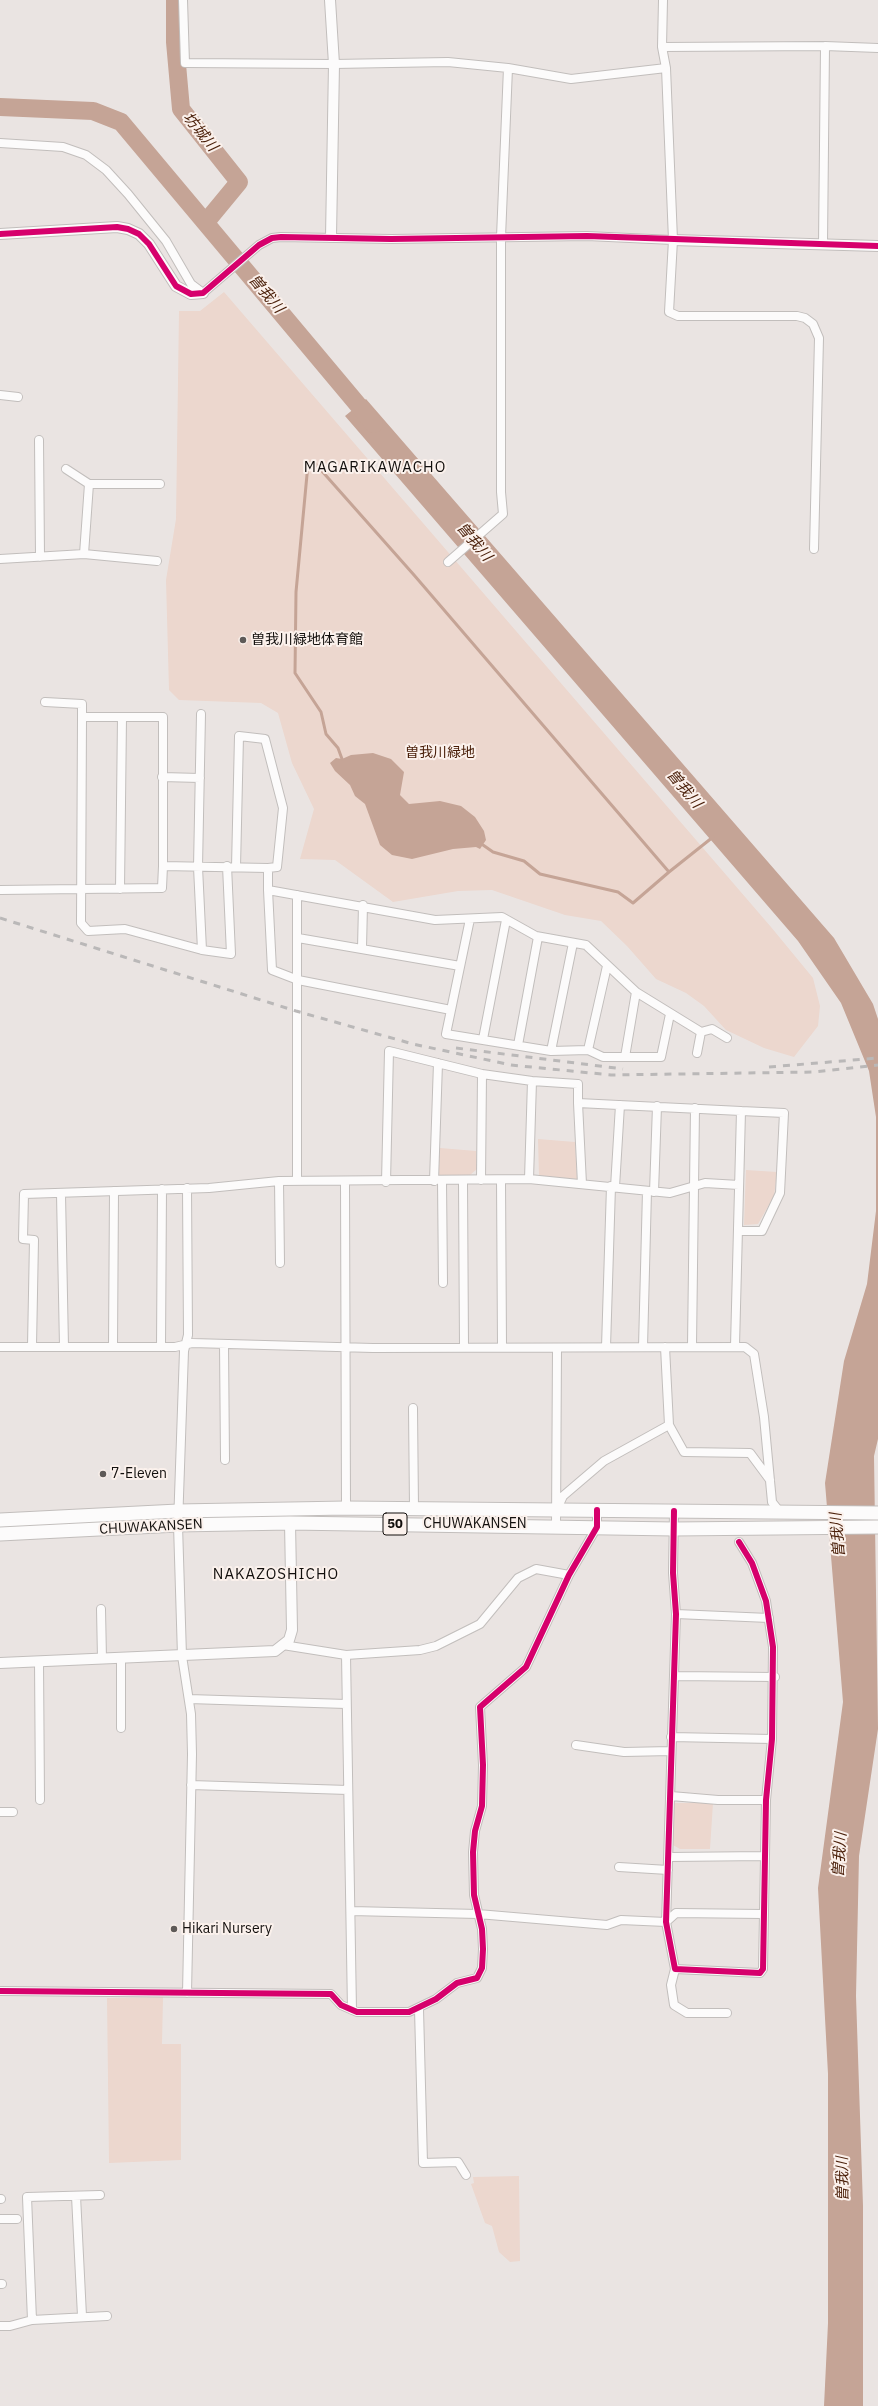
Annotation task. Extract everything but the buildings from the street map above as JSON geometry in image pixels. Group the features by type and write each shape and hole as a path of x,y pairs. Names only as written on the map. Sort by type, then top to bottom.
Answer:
{"main road":[{"name":"CHUWAKANSEN","path":"0,1520 178,1511 346,1508 878,1513"},
{"name":"CHUWAKANSEN","path":"0,1534 178,1525 290,1523 556,1525 674,1529 878,1527"}],"street":[{"path":"183,0 185,63 334,64 448,62 508,68 571,79 666,68"},
{"path":"330,0 334,64 331,237"},
{"path":"663,0 662,47 666,68 672,240 669,312 678,316 797,316 805,318 813,324 819,338 814,549"},
{"path":"662,47 826,46 878,48"},
{"path":"822,244 826,46"},
{"path":"448,562 494,524 503,514 501,492 501,237 508,68"},
{"path":"0,143 63,147 86,155 106,170 128,194 166,241 191,284 206,291"},
{"path":"0,234 116,227 128,229 140,234 149,244 176,286 191,294 206,291 259,245 272,238 281,237 391,239 587,236 878,246"},
{"path":"0,395 18,397"},
{"path":"39,440 40,557"},
{"path":"66,469 89,484 160,484"},
{"path":"84,554 89,484"},
{"path":"0,559 84,554 157,561"},
{"path":"45,702 82,704 82,923 88,931 125,929 202,950 231,954 227,866"},
{"path":"201,714 198,868 202,950"},
{"path":"0,890 162,888 163,717 82,717"},
{"path":"120,889 122,717"},
{"path":"163,866 198,868 227,866 236,867 268,868 277,867 283,808 265,739 239,736 236,867"},
{"path":"162,777 200,778"},
{"path":"268,868 272,970 298,980 451,1010"},
{"path":"268,890 363,905 435,920 502,917 538,937 586,945 636,992 701,1032 712,1029 727,1038"},
{"path":"297,895 298,980 295,1028 297,1181"},
{"path":"362,948 363,905"},
{"path":"470,918 446,1034 551,1051 588,1050 603,1057 661,1057 670,1014"},
{"path":"483,1040 506,920"},
{"path":"518,1045 538,937"},
{"path":"298,938 460,966"},
{"path":"551,1051 573,943"},
{"path":"588,1050 607,966"},
{"path":"625,1057 636,992"},
{"path":"697,1053 701,1032"},
{"path":"386,1182 389,1051 482,1074 532,1082 578,1084 582,1184"},
{"path":"438,1063 438,1181 443,1283"},
{"path":"481,1180 482,1074"},
{"path":"529,1179 532,1082"},
{"path":"578,1103 784,1112 780,1193 762,1231 738,1232"},
{"path":"606,1347 613,1187 620,1105"},
{"path":"642,1347 657,1106"},
{"path":"692,1346 695,1108"},
{"path":"735,1346 741,1111"},
{"path":"32,1346 34,1240 24,1239 24,1194 61,1194 187,1188 279,1181 386,1182 529,1179 670,1193 705,1183 739,1185"},
{"path":"501,1180 502,1347"},
{"path":"279,1181 280,1263"},
{"path":"345,1181 344,1347 346,1508"},
{"path":"463,1181 464,1346"},
{"path":"187,1188 188,1335 184,1351 178,1511 182,1656 189,1699 192,1754 187,1993"},
{"path":"161,1347 162,1189"},
{"path":"113,1347 114,1191"},
{"path":"61,1194 64,1347"},
{"path":"0,1347 161,1347 186,1345 192,1343 344,1347 745,1347 754,1354 764,1417 772,1502 782,1512"},
{"path":"224,1344 225,1460"},
{"path":"665,1347 669,1425 684,1452 750,1453 771,1481"},
{"path":"556,1525 557,1348"},
{"path":"413,1408 414,1508"},
{"path":"557,1509 563,1496 604,1461 669,1425"},
{"path":"0,1991 331,1994 341,2004 357,2012 409,2012 419,2009 457,1983 476,1978 482,1968 483,1949 482,1929 474,1895 473,1852 475,1831 482,1806 483,1765 480,1707 526,1667 569,1575 597,1527 597,1510"},
{"path":"674,1511 673,1573 676,1614 666,1922 675,1969 671,1985 674,2005 686,2013 727,2013"},
{"path":"0,1663 275,1651 289,1640 292,1630 290,1523"},
{"path":"675,1969 760,1973 763,1969 765,1956 763,1914 766,1800 772,1740 775,1677 766,1601 752,1563 739,1542"},
{"path":"284,1645 295,1649 346,1655 420,1650 436,1646 480,1624 518,1578 536,1569 569,1575"},
{"path":"101,1609 102,1658"},
{"path":"676,1614 769,1618"},
{"path":"346,1655 352,2010"},
{"path":"121,1658 121,1728"},
{"path":"39,1661 40,1800"},
{"path":"674,1676 775,1677"},
{"path":"189,1699 346,1704"},
{"path":"671,1737 772,1740"},
{"path":"576,1745 624,1752 671,1751"},
{"path":"191,1785 348,1790"},
{"path":"671,1796 718,1800 766,1800"},
{"path":"0,1812 13,1812"},
{"path":"669,1857 765,1856"},
{"path":"619,1867 668,1870"},
{"path":"351,1911 478,1914 607,1925 621,1920 666,1922 676,1913 763,1914"},
{"path":"419,2009 423,2163 458,2162 466,2175"},
{"path":"32,2320 27,2197 100,2195"},
{"path":"76,2196 82,2316"},
{"path":"0,2219 17,2219"},
{"path":"0,2326 10,2326 32,2320 82,2316 107,2316"}],"green space":[{"name":"曽我川緑地","path":"224,292 771,927 813,978 820,1006 818,1026 794,1057 764,1048 726,1030 704,1006 686,993 656,979 627,946 601,921 565,915 492,890 458,891 393,902 335,860 300,859 314,809 292,763 278,713 261,703 179,700 169,690 166,580 176,519 179,311 200,311"},
{"path":"538,1139 575,1142 577,1179 539,1176"},
{"path":"440,1148 476,1151 477,1169 470,1175 438,1175"},
{"path":"746,1170 777,1172 774,1196 758,1224 744,1225"},
{"path":"672,1803 713,1803 710,1849 680,1849 671,1844"},
{"path":"163,1997 162,2044 181,2044 181,2160 109,2163 107,1998"},
{"path":"519,2176 520,2261 510,2262 499,2252 492,2226 485,2223 471,2184 474,2183 473,2177"}],"water":[{"path":"366,399 834,938 873,1004 878,1019 878,1439 874,1456 878,1729 859,1856 856,1996 863,2206 863,2406 824,2406 828,2323 828,2074 818,1888 843,1702 825,1483 844,1361 867,1284 876,1211 876,1117 869,1071 841,1003 798,941 345,416"},
{"path":"373,753 391,759 404,772 400,795 409,804 440,801 461,806 475,817 484,831 486,840 480,849 476,847 453,849 412,859 392,855 380,845 365,804 355,796 350,785 335,771 330,763 336,758 342,759 351,755"}],"waterway":[{"name":"坊城川","path":"175,0 175,42 181,109 239,182 206,222"},
{"name":"曽我川","path":"0,107 93,111 121,122 374,424"},
{"path":"342,759 338,748 326,734 321,712 295,673 296,592 308,464 313,461 414,575 669,872 633,903 618,892 540,874 524,861 493,852 483,845"},
{"path":"669,872 713,837"}],"railway":[{"path":"0,918 296,1011 413,1044 511,1065 611,1075 814,1072 878,1065"},
{"path":"456,1048 623,1069"},
{"path":"769,1067 878,1058"}],"cycle path":[{"path":"0,234 117,227 128,229 139,234 149,244 176,286 191,294 203,293 259,245 272,238 281,237 391,239 587,236 878,246"},
{"path":"0,1991 331,1994 341,2005 357,2012 409,2012 436,1999 457,1983 477,1978 482,1968 483,1949 482,1929 474,1895 473,1852 475,1831 482,1806 483,1765 480,1707 526,1667 569,1575 597,1527 597,1510"},
{"path":"674,1511 673,1573 676,1614 666,1922 675,1969 760,1973 763,1969 766,1800 772,1739 773,1647 766,1601 752,1563 739,1542"}],"place":[{"name":"曽我川緑地体育館","path":"243,640"},
{"name":"7-Eleven","path":"103,1474"},
{"name":"Hikari Nursery","path":"174,1929"}],"district":[{"name":"MAGARIKAWACHO","path":"375,468"},
{"name":"NAKAZOSHICHO","path":"276,1575"}]}
